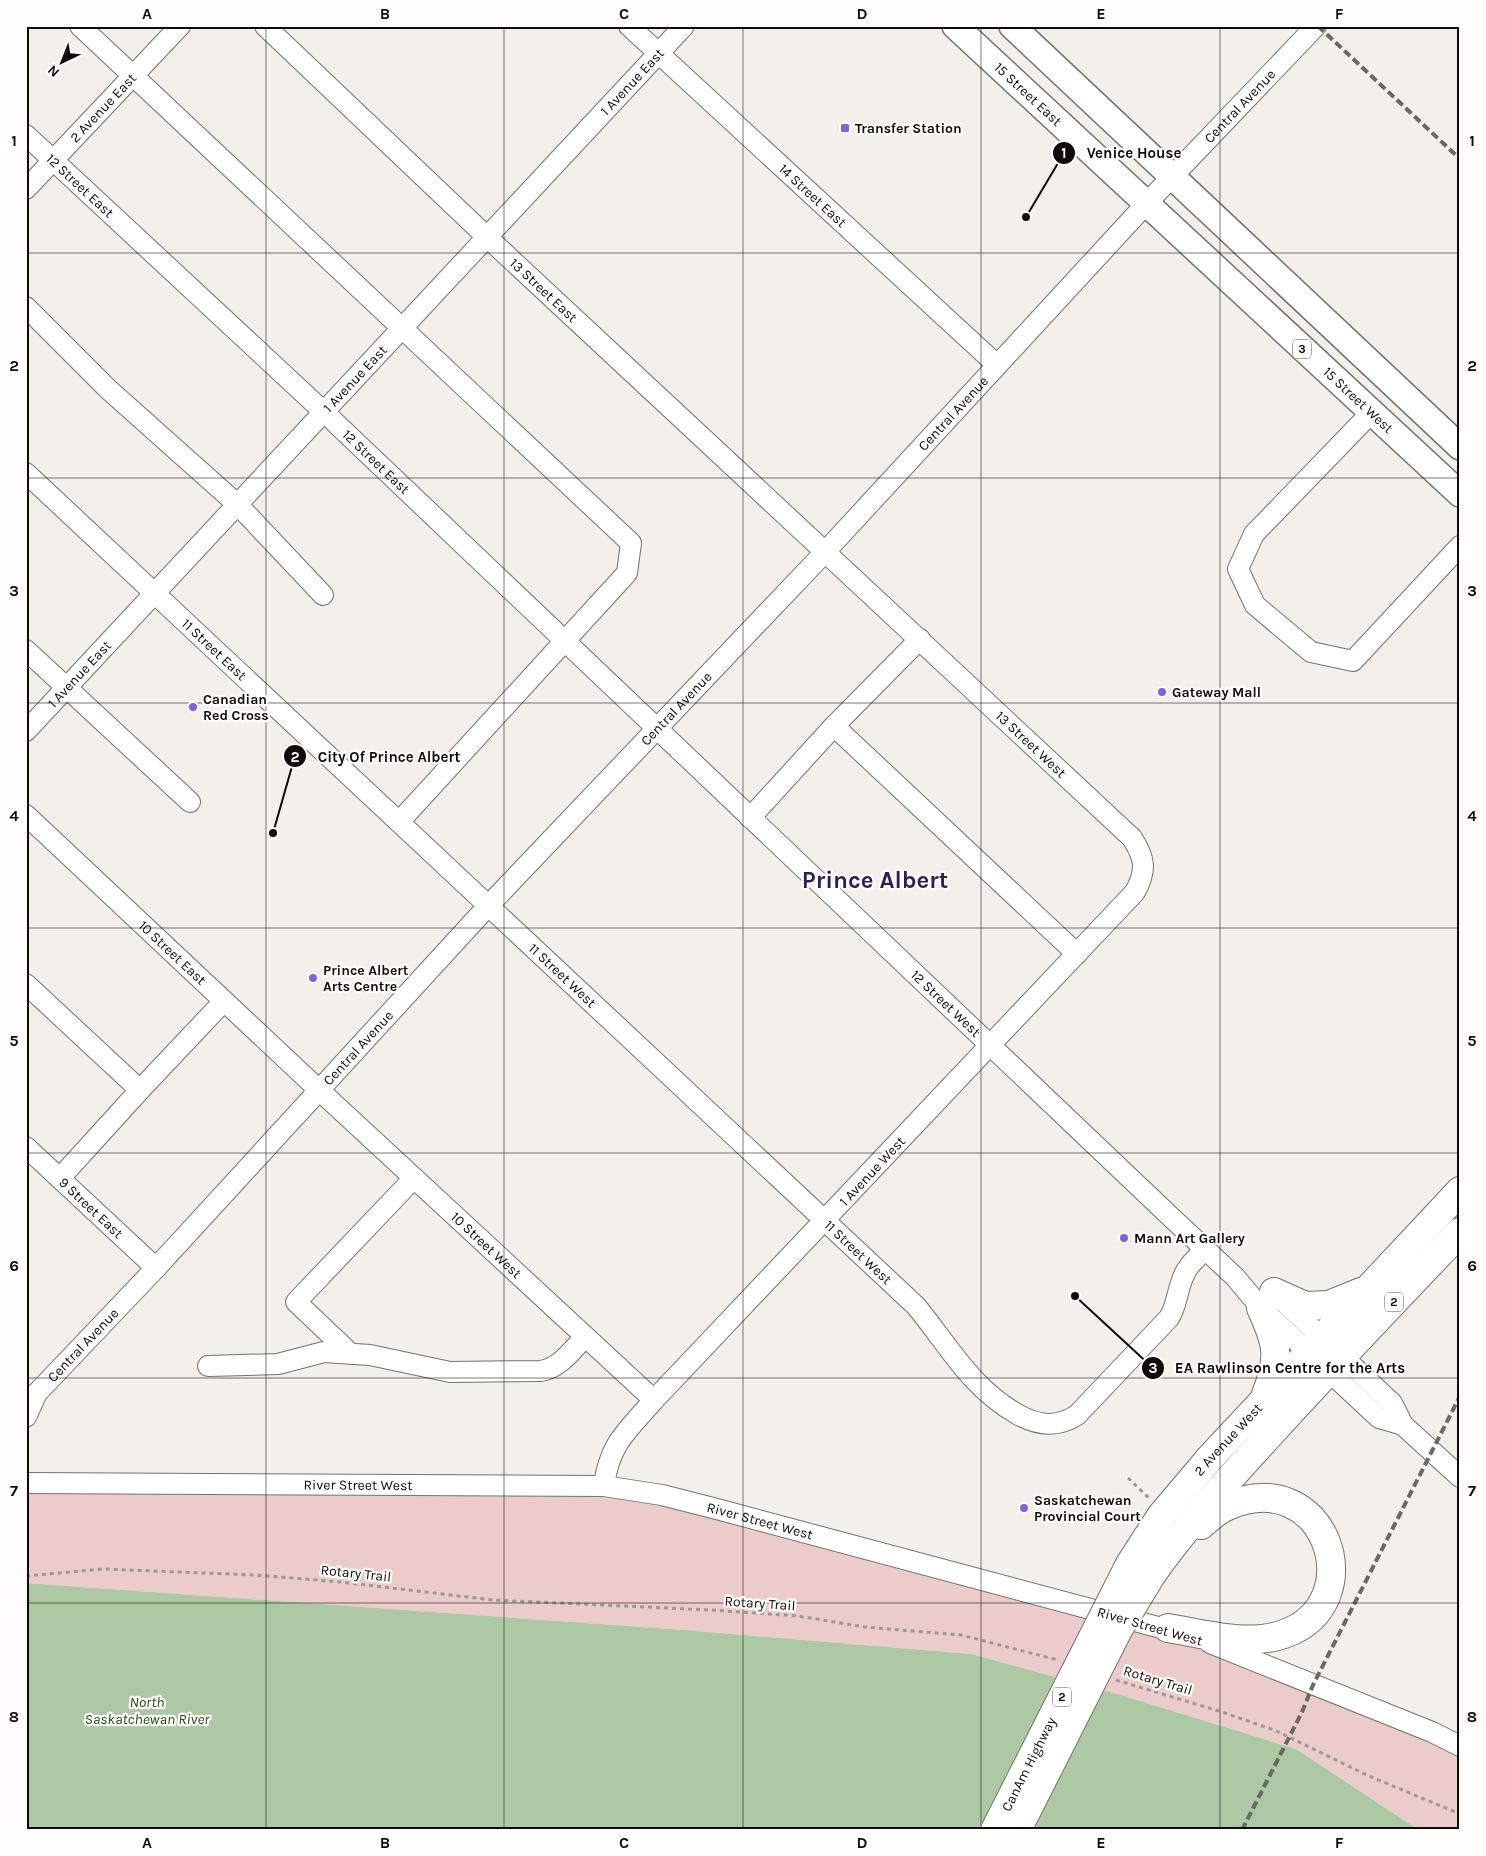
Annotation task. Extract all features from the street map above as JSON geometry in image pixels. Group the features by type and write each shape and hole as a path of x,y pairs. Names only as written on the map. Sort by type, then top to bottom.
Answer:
{"highway":[{"name":"2 Avenue West","path":"1141,1569 1170,1548 1226,1482 1325,1355 1369,1289 1460,1191"},
{"name":"2 Avenue West","path":"1141,1569 1161,1516 1210,1458 1264,1400 1325,1355 1460,1232"},
{"path":"1264,1400 1275,1365 1276,1352 1270,1329 1267,1300 1305,1306 1329,1306 1369,1289"},
{"path":"1141,1569 1223,1508 1245,1499 1266,1498 1286,1502 1303,1510 1317,1524 1327,1541 1331,1559 1326,1596 1315,1613 1301,1625 1285,1634 1271,1638 1247,1640 1168,1628"},
{"name":"CanAm Highway","path":"994,1830 1141,1569"},
{"name":"CanAm Highway","path":"1017,1830 1118,1630 1141,1569"}],"main road":[{"name":"15 Street East","path":"955,26 1146,204"},
{"path":"1012,26 1460,447"},
{"name":"15 Street West","path":"1146,204 1460,494"}],"street":[{"path":"80,26 631,544 627,573 400,822"},
{"name":"2 Avenue East","path":"26,189 180,26"},
{"name":"13 Street East","path":"265,26 488,238 825,552"},
{"name":"14 Street East","path":"629,26 997,366"},
{"name":"1 Avenue East","path":"26,731 684,26"},
{"name":"Central Avenue","path":"26,1417 32,1396 156,1268 488,906 825,552 1146,204 1316,26"},
{"name":"12 Street East","path":"26,135 325,412 657,730"},
{"path":"26,307 108,389 238,505 323,595"},
{"path":"1371,413 1254,534 1238,569 1255,605 1311,652 1353,661 1460,546"},
{"name":"11 Street East","path":"26,473 488,906"},
{"name":"13 Street West","path":"825,552 1132,838 1140,851 1144,866 1142,880 1135,892 1077,954"},
{"path":"750,818 834,726 920,639"},
{"path":"26,650 69,687 190,802"},
{"path":"834,726 1077,954"},
{"name":"12 Street West","path":"657,730 1235,1278 1267,1300 1325,1355 1379,1418 1403,1425 1456,1468"},
{"name":"10 Street East","path":"26,815 319,1090"},
{"name":"11 Street West","path":"488,906 916,1306 956,1361 980,1387 1021,1416 1047,1425 1067,1421 1077,1415 1163,1325 1173,1312 1186,1271 1205,1249"},
{"name":"1 Avenue West","path":"604,1486 608,1465 618,1442 654,1400 1077,954"},
{"path":"26,984 140,1090"},
{"path":"60,1178 224,1001"},
{"name":"10 Street West","path":"319,1090 654,1400"},
{"name":"9 Street East","path":"26,1147 156,1268"},
{"path":"352,1354 296,1302 414,1178"},
{"path":"208,1366 278,1364 324,1352 390,1359 450,1372 541,1371 559,1364 585,1337"},
{"name":"River Street West","path":"26,1482 604,1486 671,1497 1168,1628 1228,1650 1432,1732 1460,1746"}],"path":[{"path":"1128,1478 1150,1499 1148,1501"},
{"name":"Rotary Trail","path":"26,1576 102,1569 255,1575 341,1582 493,1600 798,1616 865,1627 961,1635 1062,1661"},
{"name":"Rotary Trail","path":"1108,1677 1274,1730 1369,1776 1460,1814"}],"shaded area":[{"path":"594,1480 1097,1617 1313,1685 1460,1752 1460,1830 1419,1830 1296,1749 1114,1693 971,1654 685,1630 26,1583 26,1482"}],"water":[{"name":"North Saskatchewan River","path":"26,1583 685,1630 971,1654 1114,1693 1296,1749 1419,1830 26,1830"}],"railway":[{"path":"1318,26 1460,159"},
{"path":"1242,1830 1302,1712 1313,1685 1460,1396"}],"place":[{"name":"Transfer Station","path":"845,128"},
{"name":"Venice House","path":"1026,217"},
{"name":"Gateway Mall","path":"1162,692"},
{"name":"Canadian Red Cross","path":"193,707"},
{"name":"City Of Prince Albert","path":"273,833"},
{"name":"Prince Albert Arts Centre","path":"313,978"},
{"name":"Mann Art Gallery","path":"1124,1238"},
{"name":"EA Rawlinson Centre for the Arts","path":"1075,1296"},
{"name":"Saskatchewan Provincial Court","path":"1024,1508"}],"district":[{"name":"Prince Albert","path":"875,880"}]}
